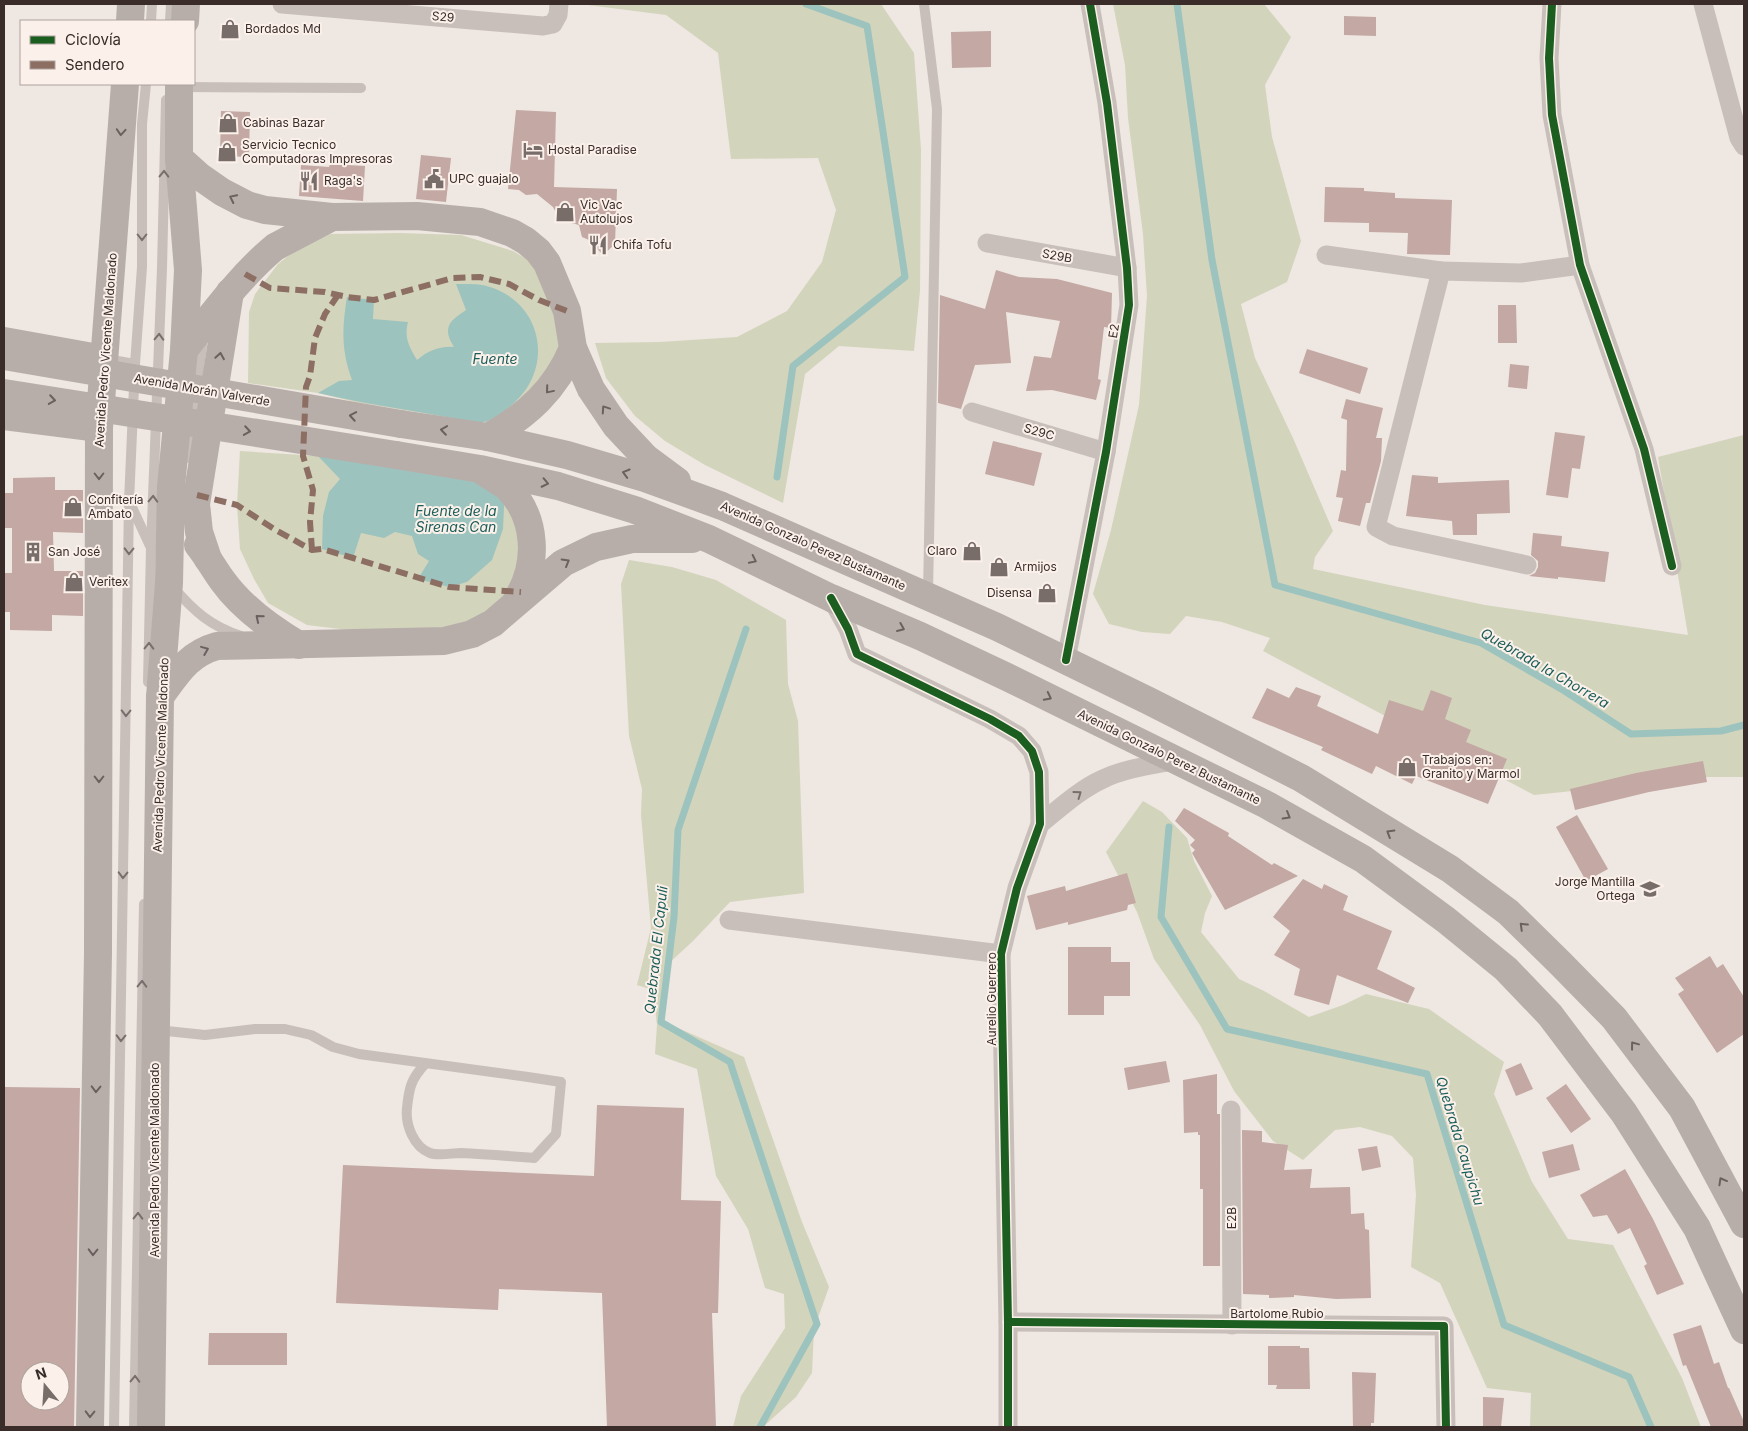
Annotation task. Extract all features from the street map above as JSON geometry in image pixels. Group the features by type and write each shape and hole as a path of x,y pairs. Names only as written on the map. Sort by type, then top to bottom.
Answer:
{"main road":[{"path":"130,20 131,4"},
{"path":"185,20 186,4"},
{"name":"Avenida Pedro Vicente Maldonado","path":"90,1427 98,953 99,428 125,85"},
{"name":"Avenida Pedro Vicente Maldonado","path":"151,1427 156,1030 154,695 170,583 179,492 188,270 175,88"},
{"path":"179,158 222,192 265,210 332,216 417,216 471,221 480,222 512,233 532,246 547,263 567,311 574,348 591,389 616,426 640,452 682,485 722,506"},
{"path":"265,210 276,227 277,240 275,247"},
{"path":"184,350 250,269 275,247 332,216"},
{"path":"208,559 199,532 196,504 230,292"},
{"path":"4,341 104,359"},
{"path":"488,436 507,427 540,400 556,382 574,348"},
{"name":"Avenida Morán Valverde","path":"4,356 401,424"},
{"name":"Avenida Gonzalo Perez Bustamante","path":"4,393 480,469 558,486 635,510 709,539 831,598 1007,676 1267,805 1363,859 1446,920 1506,970 1550,1015 1624,1113 1697,1228 1744,1330"},
{"path":"4,416 99,428"},
{"name":"Avenida Gonzalo Perez Bustamante","path":"401,424 488,436 567,455 645,478 722,506 997,627 1301,778 1450,869 1508,912 1614,1018 1687,1116 1744,1224"},
{"path":"480,469 509,490 519,502 528,522 532,542 530,570 514,603"},
{"path":"179,492 192,537 222,580 239,600 277,633 299,645"},
{"path":"154,695 194,655 206,649 217,646 444,640 472,634 493,622 563,564 596,547 632,539 709,539"}],"street":[{"name":"S29","path":"282,4 543,26 553,24 558,15 559,4"},
{"name":"E2","path":"1066,660 1106,452 1129,305 1107,103 1090,4"},
{"path":"1552,4 1549,58 1552,115 1580,265 1644,449 1672,566"},
{"path":"1702,4 1739,138 1744,146"},
{"name":"S29B","path":"987,243 1126,268"},
{"path":"1326,255 1441,271 1521,273 1580,265"},
{"path":"1441,271 1376,527 1394,536 1527,565"},
{"name":"S29C","path":"972,412 1106,452"},
{"name":"Aurelio Guerrero","path":"831,598 848,629 857,654 990,718 1018,736 1032,751 1039,772 1040,824 1017,888 1001,954 1008,1322 1008,1427"},
{"path":"1040,824 1086,788 1104,778 1140,767 1178,760"},
{"path":"729,920 1001,954"},
{"name":"E2B","path":"1231,1110 1232,1325"},
{"name":"Bartolome Rubio","path":"1008,1322 1444,1326 1446,1427"}],"lane":[{"path":"151,20 152,4"},
{"path":"170,20 172,4"},
{"path":"924,4 936,109 928,596"},
{"path":"114,1427 129,502 135,364 142,267 142,124 146,85"},
{"path":"154,695 151,548 162,268 165,123 175,88 361,88"},
{"path":"165,123 179,158"},
{"path":"179,492 205,323"},
{"path":"104,359 135,364"},
{"path":"129,502 170,583 194,611 225,631 260,642 299,645"},
{"path":"134,1427 144,891"},
{"path":"156,1030 205,1035 255,1029 285,1030 311,1035 333,1047 359,1054 561,1082 556,1134 534,1158 460,1153 432,1154 417,1145 406,1115 408,1094 414,1076 425,1064"}],"green space":[{"path":"580,4 881,4 914,53 921,150 920,291 914,351 839,346 805,374 783,503 705,465 665,441 635,416 606,378 595,343 660,342 737,337 787,311 822,262 836,210 818,158 731,159 718,53 666,15"},
{"path":"1113,4 1264,4 1291,37 1265,85 1272,137 1301,241 1287,282 1241,304 1255,358 1293,438 1333,531 1315,557 1313,569 1485,605 1688,635 1658,457 1744,435 1744,777 1707,777 1534,795 1263,651 1270,638 1222,622 1186,616 1170,634 1142,632 1109,624 1093,594 1111,530 1139,405 1147,296 1143,234 1128,118 1125,65"},
{"path":"400,233 461,235 513,251 530,261 567,311 573,348 511,417 482,423 355,402 318,393 248,383 249,312 255,294 278,264 293,252 330,234"},
{"path":"240,451 318,456 469,473 524,512 527,579 472,634 373,633 307,625 268,603 240,549 237,505"},
{"path":"629,560 672,567 716,580 786,620 788,684 798,721 804,893 730,902 668,964 662,1021 744,1057 802,1222 829,1287 814,1329 812,1373 796,1397 763,1427 733,1427 741,1396 785,1328 784,1294 765,1288 748,1229 716,1176 697,1069 655,1054 657,1025 653,990 637,985 651,928 641,815 642,789 629,736 621,584"},
{"path":"1143,801 1162,812 1187,838 1194,861 1212,896 1205,913 1201,932 1239,979 1309,1017 1343,1005 1366,994 1429,1009 1504,1062 1494,1094 1532,1182 1568,1239 1613,1245 1682,1378 1701,1427 1530,1427 1531,1393 1487,1388 1440,1283 1411,1267 1416,1195 1413,1158 1392,1136 1360,1127 1335,1130 1303,1160 1273,1141 1234,1091 1200,1025 1154,959 1137,912 1106,852"}],"water":[{"name":"Fuente","path":"456,284 470,284 493,288 510,297 523,308 532,323 537,339 538,355 535,372 527,388 504,411 487,421 475,422 318,393 339,381 352,380 344,349 344,319 347,297 374,300 373,319 408,322 408,342 417,360 434,350 443,347 454,347 448,335 449,326 455,318 466,310"},
{"name":"Fuente de la Sirenas Can","path":"318,456 505,486 503,529 492,560 467,582 449,587 418,579 429,561 418,554 412,536 395,532 384,538 361,533 353,558 322,549 323,516 329,492 340,479"}],"building":[{"path":"1344,16 1376,17 1376,36 1344,35"},
{"path":"991,31 991,67 952,68 951,32"},
{"path":"516,110 556,112 554,187 617,189 615,244 603,255 589,240 582,237 579,225 560,220 553,207 537,194 526,195 519,190 508,189"},
{"path":"221,111 250,112 249,157 220,156"},
{"name":"UPC guajalo","path":"421,155 451,158 446,202 416,199"},
{"path":"330,164 365,166 363,201 299,196 301,165 329,167"},
{"path":"1325,187 1364,188 1364,191 1395,193 1395,198 1452,200 1450,255 1407,254 1408,233 1369,232 1369,223 1324,222"},
{"path":"996,270 1019,277 1057,279 1112,293 1111,328 1104,327 1098,379 1101,380 1096,400 1052,390 1026,391 1034,356 1051,358 1060,321 1006,312 1011,363 975,365 961,409 938,403 940,295 985,309"},
{"path":"1498,305 1516,305 1517,343 1498,343"},
{"path":"1307,349 1368,368 1360,394 1299,373"},
{"path":"1510,364 1529,366 1527,389 1508,387"},
{"path":"1346,399 1383,408 1376,438 1382,438 1381,461 1370,503 1366,503 1360,526 1338,521 1343,498 1336,497 1341,470 1346,471 1347,420 1341,418"},
{"path":"1555,432 1585,436 1580,469 1572,468 1568,498 1546,495"},
{"path":"993,441 1042,453 1034,486 985,474"},
{"path":"1412,475 1438,477 1438,483 1509,480 1510,513 1477,514 1477,535 1453,535 1452,521 1406,516"},
{"name":"San José","path":"55,477 55,490 83,490 83,533 53,532 54,571 83,571 83,616 52,615 52,631 10,630 10,612 4,612 4,573 12,573 12,528 4,528 4,493 13,493 13,478"},
{"path":"1533,533 1562,536 1561,546 1609,552 1605,582 1529,576 1535,573 1538,567 1538,561 1531,555"},
{"path":"1296,687 1321,696 1317,706 1378,734 1389,700 1423,711 1431,690 1452,698 1445,719 1471,730 1466,742 1507,759 1488,804 1416,776 1412,784 1376,766 1372,774 1321,750 1323,747 1252,718 1267,688 1289,698"},
{"path":"1703,761 1707,782 1649,792 1575,810 1570,789 1636,773"},
{"path":"1184,808 1229,833 1228,836 1272,865 1274,863 1298,876 1225,910 1192,853 1195,850 1190,845 1195,840 1175,821"},
{"path":"1577,815 1608,869 1586,881 1556,827"},
{"path":"1127,873 1136,903 1128,905 1127,910 1068,925 1068,922 1036,930 1027,896 1065,886 1066,891"},
{"path":"1303,879 1322,889 1324,884 1348,896 1343,910 1392,931 1377,969 1415,988 1408,1003 1337,975 1329,1005 1294,995 1300,969 1274,955 1290,931 1273,917"},
{"path":"1068,947 1111,947 1111,962 1130,962 1130,996 1104,996 1104,1015 1068,1015"},
{"path":"1710,956 1717,968 1723,964 1744,997 1744,1034 1717,1053 1678,994 1684,990 1675,978"},
{"path":"1166,1061 1170,1082 1128,1090 1124,1068"},
{"path":"1521,1063 1533,1089 1516,1096 1505,1070"},
{"path":"1217,1074 1217,1114 1220,1114 1220,1266 1203,1266 1203,1189 1200,1189 1200,1135 1198,1135 1198,1132 1184,1133 1183,1080"},
{"path":"1566,1084 1591,1119 1571,1133 1546,1098"},
{"path":"4,1087 80,1088 74,1427 4,1427"},
{"path":"597,1105 684,1108 681,1200 721,1201 718,1313 712,1313 716,1427 607,1427 602,1293 499,1289 498,1310 336,1303 343,1165 594,1176"},
{"path":"1242,1130 1262,1131 1262,1142 1288,1145 1284,1170 1312,1169 1310,1188 1350,1187 1351,1214 1364,1213 1365,1229 1369,1230 1371,1298 1336,1299 1294,1295 1294,1297 1269,1298 1269,1295 1243,1294"},
{"path":"1573,1144 1580,1170 1549,1178 1542,1152"},
{"path":"1377,1146 1381,1167 1362,1171 1358,1149"},
{"path":"1625,1169 1653,1219 1684,1284 1657,1295 1644,1266 1647,1264 1630,1228 1618,1234 1607,1215 1593,1217 1580,1195"},
{"path":"1701,1325 1714,1364 1719,1362 1728,1388 1744,1422 1744,1427 1711,1427 1686,1365 1683,1366 1673,1334"},
{"path":"209,1333 287,1333 287,1365 208,1365"},
{"path":"1268,1346 1300,1346 1300,1348 1309,1348 1310,1389 1276,1389 1277,1385 1268,1385"},
{"path":"1352,1372 1376,1373 1374,1423 1371,1423 1371,1427 1353,1427"},
{"path":"1483,1397 1504,1398 1501,1427 1483,1427"}],"waterway":[{"path":"777,477 793,366 905,277 867,26 806,4"},
{"name":"Quebrada la Chorrera","path":"1177,4 1212,260 1275,585 1481,643 1563,690 1631,734 1721,731 1744,725"},
{"name":"Quebrada El Capuli","path":"746,629 678,830 674,917 661,1022 730,1062 817,1324 760,1427"},
{"name":"Quebrada Caupichu","path":"1169,827 1161,917 1227,1029 1427,1074 1504,1325 1629,1377 1651,1427"}],"marked path":[{"path":"245,274 270,288 325,292 374,300 453,278 480,277 509,284 539,300 567,311"},
{"path":"312,550 310,522 313,490 303,456 306,387 310,376 315,338 325,314 338,295"},
{"path":"197,495 237,505 274,529 312,550 322,549 449,587 521,592"}],"cycle path":[{"path":"1066,660 1106,452 1129,305 1127,268 1107,103 1090,4"},
{"path":"1552,4 1549,58 1552,115 1580,265 1644,449 1672,566"},
{"path":"831,598 848,629 857,654 990,719 1019,736 1032,751 1039,772 1040,824 1017,888 1001,954 1008,1322 1008,1427"},
{"path":"1008,1322 1444,1326 1446,1427"}],"place":[{"name":"Bordados Md","path":"230,29"},
{"name":"Cabinas Bazar","path":"228,123"},
{"name":"Hostal Paradise","path":"533,150"},
{"name":"Servicio Tecnico Computadoras Impresoras","path":"227,152"},
{"name":"UPC guajalo","path":"434,179"},
{"name":"Raga's","path":"309,181"},
{"name":"Vic Vac Autolujos","path":"565,212"},
{"name":"Chifa Tofu","path":"598,245"},
{"name":"Confitería Ambato","path":"73,507"},
{"name":"Claro","path":"972,551"},
{"name":"San José","path":"33,552"},
{"name":"Armijos","path":"999,567"},
{"name":"Veritex","path":"74,582"},
{"name":"Disensa","path":"1047,593"},
{"name":"Trabajos en: Granito y Marmol","path":"1407,767"},
{"name":"Jorge Mantilla Ortega","path":"1650,889"}]}
